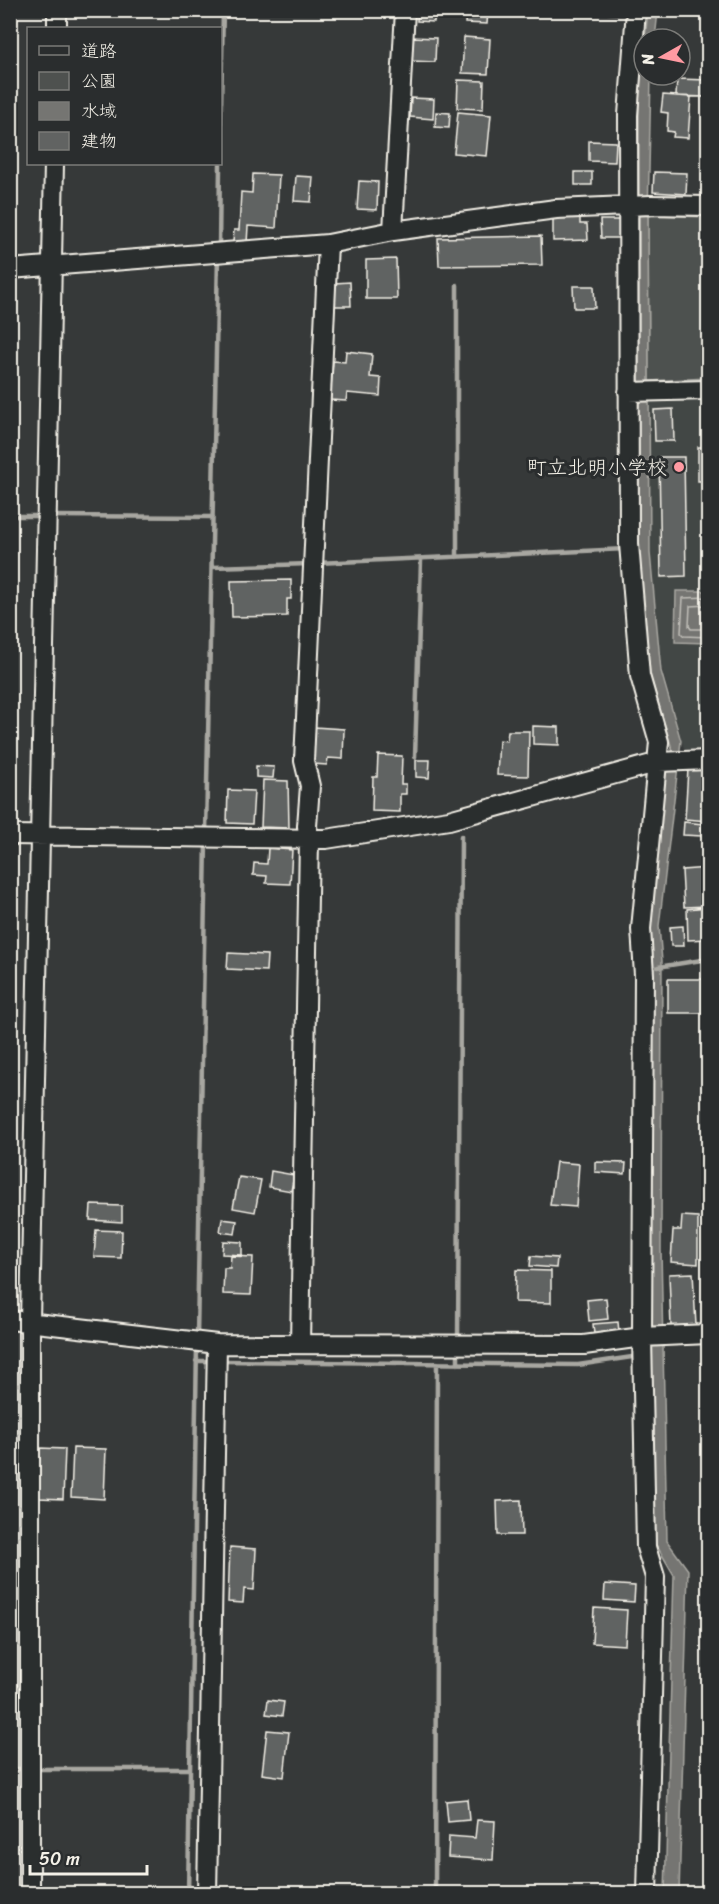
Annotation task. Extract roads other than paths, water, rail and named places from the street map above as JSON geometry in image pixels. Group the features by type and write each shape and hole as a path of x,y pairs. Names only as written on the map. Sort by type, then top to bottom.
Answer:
{"street":[{"path":"57,10 57,27"},
{"path":"393,231 405,10"},
{"path":"636,10 628,115 638,205 638,392 629,549 640,676 659,742 670,760 641,929 644,975 648,1344 646,1547 655,1577 647,1893"},
{"path":"30,1893 28,1768 30,1321 54,165"},
{"path":"10,269 328,244 393,231 556,208 638,205 708,207"},
{"path":"300,1344 309,840 307,826 310,786 304,761 328,244"},
{"path":"638,392 708,390"},
{"path":"10,835 309,840 449,820 670,760 708,760"},
{"path":"10,1320 30,1321 209,1351 300,1344 648,1344 708,1334"},
{"path":"207,1893 209,1351"}],"water":[{"path":"648,11 658,11 656,27 646,27"},
{"path":"640,87 651,87 648,217 650,553 661,671 681,741 659,926 662,961 661,1250 667,1541 688,1570 679,1894 665,1893 674,1575 655,1543 650,1251 653,963 650,928 666,771 671,766 673,752 650,675 639,553"},
{"path":"676,591 708,591 708,643 675,642"}],"waterway":[{"path":"222,59 223,10"},
{"path":"219,248 220,165"},
{"path":"206,833 218,256"},
{"path":"457,285 457,557"},
{"path":"10,516 42,516"},
{"path":"50,516 213,517"},
{"path":"317,563 626,549"},
{"path":"415,757 421,560"},
{"path":"212,567 309,564"},
{"path":"458,1341 461,836"},
{"path":"197,1337 206,841"},
{"path":"658,967 708,959"},
{"path":"188,1894 197,1345"},
{"path":"458,1349 458,1364"},
{"path":"222,1361 578,1365 639,1356"},
{"path":"196,1361 214,1361"},
{"path":"435,1894 437,1363"},
{"path":"10,1769 25,1769"},
{"path":"33,1769 190,1769"}],"place":[{"name":"町立北明小学校","path":"679,467"}]}
